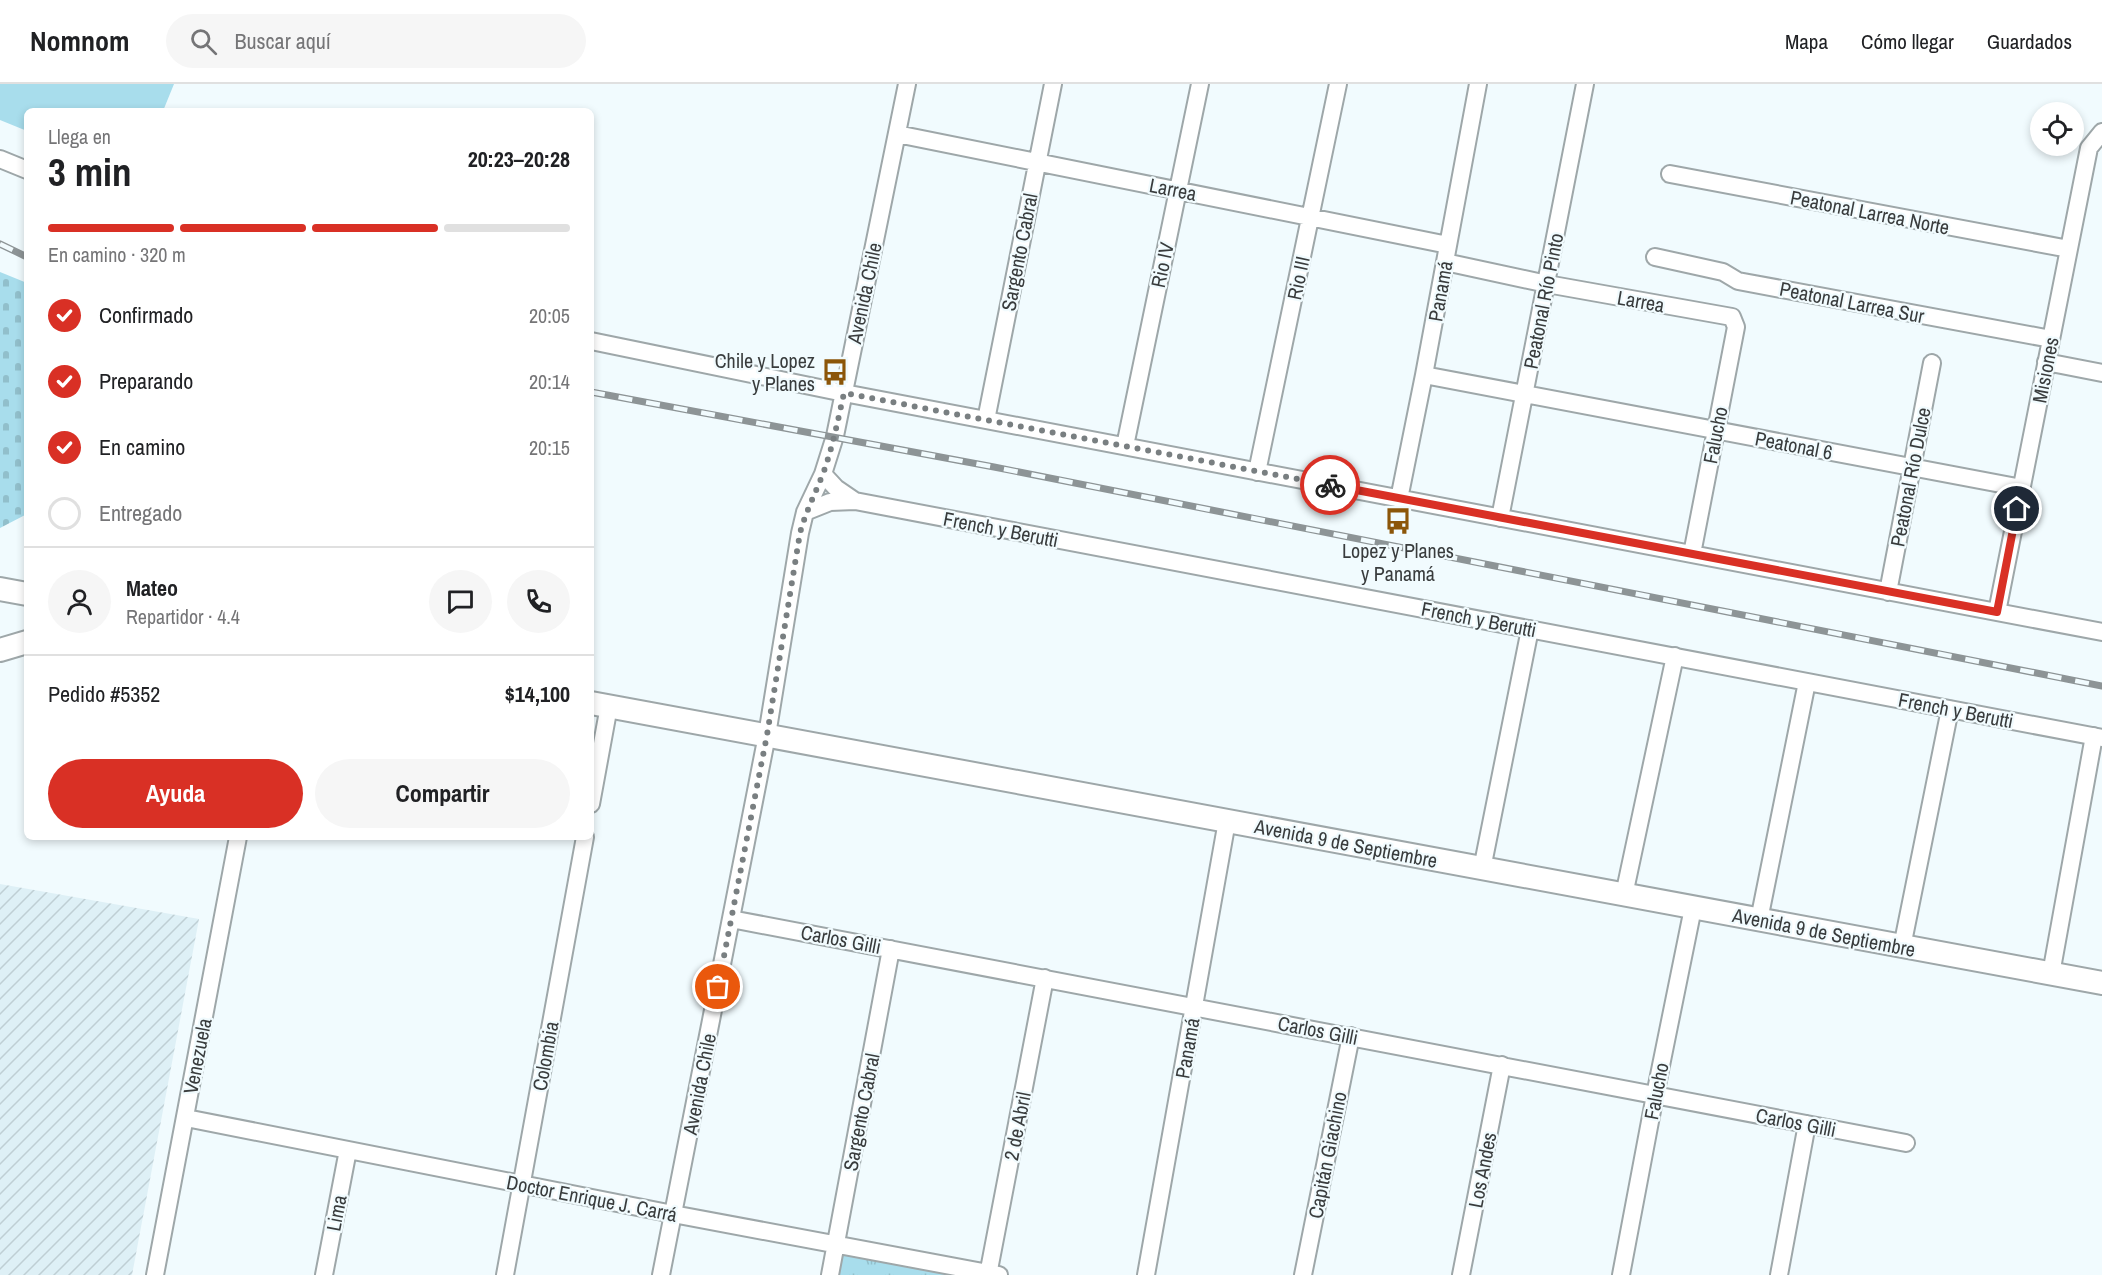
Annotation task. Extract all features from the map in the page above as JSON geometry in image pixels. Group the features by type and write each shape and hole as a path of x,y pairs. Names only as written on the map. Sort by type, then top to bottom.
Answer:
{"street":[{"name":"Avenida Chile","path":"662,1275 767,735 798,544 805,512 823,474 835,436 907,84"},
{"name":"Sargento Cabral","path":"986,420 1053,84"},
{"name":"Rio IV","path":"1125,446 1200,84"},
{"name":"Rio III","path":"1257,472 1338,84"},
{"name":"Panamá","path":"1399,499 1478,84"},
{"name":"Peatonal Río Pinto","path":"1500,518 1585,84"},
{"name":"Misiones","path":"1997,612 2089,148 2102,132"},
{"name":"Larrea","path":"897,134 1310,217 1447,253 1547,284 1732,317"},
{"path":"0,159 24,169"},
{"name":"Peatonal Larrea Norte","path":"1670,174 2069,249"},
{"name":"Peatonal Larrea Sur","path":"1655,257 1723,273 1738,281 2051,339"},
{"name":"Falucho","path":"1692,554 1736,327 1732,317"},
{"path":"594,342 844,393 2102,632"},
{"path":"2046,362 2102,373"},
{"name":"Peatonal Río Dulce","path":"1888,592 1932,363"},
{"name":"Peatonal 6","path":"1424,375 2022,488"},
{"name":"French y Berutti","path":"823,474 836,488 855,501"},
{"name":"French y Berutti","path":"805,512 830,502 855,501 2098,737"},
{"path":"0,589 24,593"},
{"path":"1482,869 1530,629"},
{"path":"0,650 24,643"},
{"path":"1624,895 1675,656"},
{"path":"1759,920 1807,681"},
{"path":"594,771 600,704"},
{"name":"Avenida 9 de Septiembre","path":"600,704 2102,983"},
{"path":"1902,947 1950,709"},
{"path":"2051,974 2098,737"},
{"name":"Panamá","path":"1146,1275 1227,821"},
{"name":"Venezuela","path":"154,1275 186,1118 237,840"},
{"name":"Colombia","path":"505,1275 584,840"},
{"name":"Falucho","path":"1621,1275 1693,908"},
{"name":"Carlos Gilli","path":"731,919 1906,1143"},
{"name":"Sargento Cabral","path":"830,1275 891,949"},
{"name":"2 de Abril","path":"992,1274 1045,978"},
{"name":"Capitán Giachino","path":"1303,1275 1351,1036"},
{"name":"Los Andes","path":"1461,1275 1502,1065"},
{"name":"Doctor Enrique J. Carrá","path":"186,1118 992,1274"},
{"path":"1779,1275 1807,1124"},
{"name":"Lima","path":"324,1275 348,1150"}],"shaded area":[{"path":"0,884 199,919 132,1275 0,1275"}],"green space":[{"path":"0,84 174,84 164,108 24,108 24,130 0,120"},
{"path":"0,272 24,282 24,516 0,528"},
{"path":"836,1244 988,1275 830,1275"}],"railway":[{"path":"0,244 24,256"},
{"path":"594,393 994,467 2102,686"}],"way so far":[{"path":"718,987 767,735 800,533 805,512 823,474 835,436 844,393 1330,485"}],"place":[{"name":"Chile y Lopez y Planes","path":"835,372"},
{"name":"Lopez y Planes y Panamá","path":"1398,521"}],"route":[{"path":"1330,485 1997,612 2017,509"}]}
